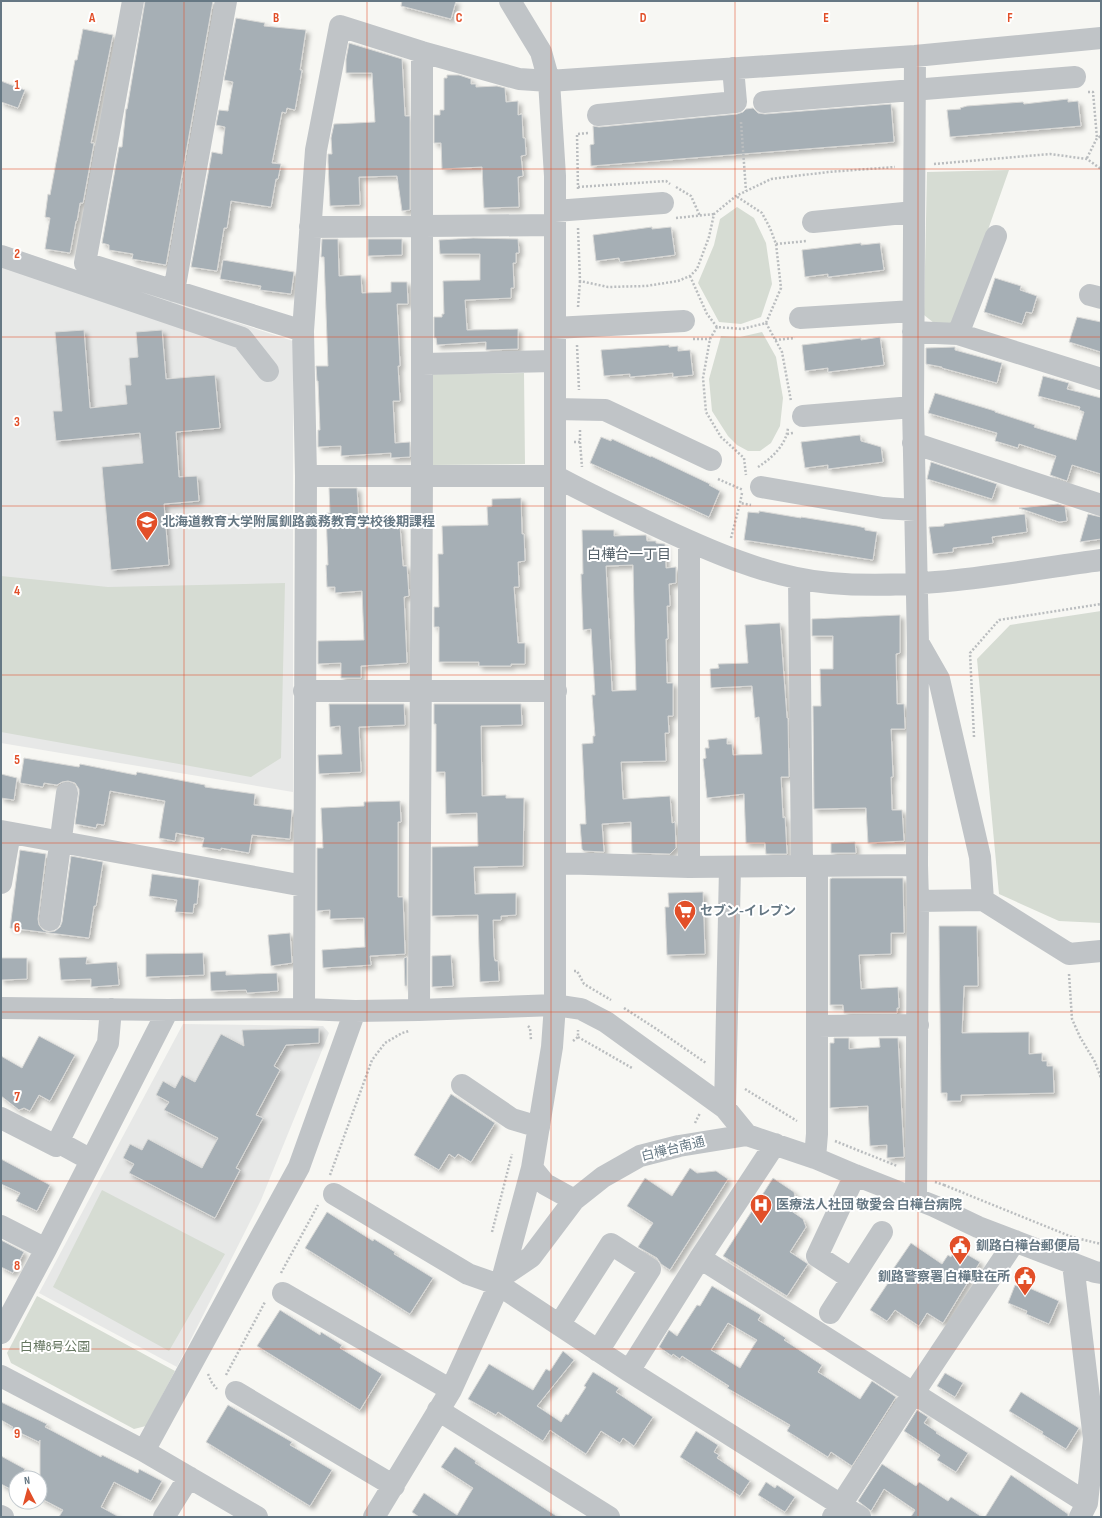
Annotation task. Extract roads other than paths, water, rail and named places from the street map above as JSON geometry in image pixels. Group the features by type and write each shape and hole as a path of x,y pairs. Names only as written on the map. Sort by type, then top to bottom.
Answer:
{"street":[{"path":"133,1 85,263 302,331"},
{"path":"174,291 226,1"},
{"path":"374,1517 451,1390 501,1281 532,1168 552,1047 555,1005 555,218 549,81 542,52 510,1"},
{"path":"304,1009 306,476 302,331 316,150 340,26 422,52 519,79 549,81 915,56 1101,38"},
{"path":"419,1010 423,364 422,52"},
{"path":"915,56 913,443 918,643 918,1025 925,1202"},
{"path":"596,124 736,102 733,68"},
{"path":"764,102 915,90 1080,85"},
{"path":"310,227 422,226 555,218 578,210 663,203"},
{"path":"812,222 914,212"},
{"path":"958,334 996,236"},
{"path":"1,256 242,338 268,371"},
{"path":"800,318 913,322 958,334 1101,379"},
{"path":"555,328 685,330"},
{"path":"423,364 555,361"},
{"path":"794,420 913,407"},
{"path":"555,409 605,410 712,460"},
{"path":"913,443 1101,505"},
{"path":"306,476 555,476 584,492 689,542 742,562 798,579 830,583 896,585 984,577 1101,560"},
{"path":"754,492 883,508 915,510"},
{"path":"689,542 689,867"},
{"path":"798,579 817,1026 817,1134 815,1158"},
{"path":"918,643 939,679 980,857 983,900"},
{"path":"304,691 556,691"},
{"path":"50,920 67,793"},
{"path":"1,883 5,832 304,886"},
{"path":"555,864 689,867 917,865"},
{"path":"725,1108 730,867"},
{"path":"918,901 983,900 1069,954 1101,951"},
{"path":"1,1008 168,1010 419,1010 555,1005 581,1009 606,1022 725,1108 747,1135 815,1158 925,1202 1015,1242 1101,1273"},
{"path":"1,1118 56,1146 108,1043 111,1009"},
{"path":"1,1333 46,1249 168,1010"},
{"path":"144,1451 299,1167 355,1010"},
{"path":"817,1026 918,1025"},
{"path":"462,1085 512,1119 539,1126"},
{"name":"白樺台南通","path":"501,1281 530,1257 574,1200 603,1177 640,1156 679,1146 747,1135"},
{"path":"58,1142 91,1160"},
{"path":"629,1371 700,1258 775,1144"},
{"path":"532,1168 545,1184 574,1200"},
{"path":"852,1279 817,1256 855,1175"},
{"path":"334,1194 468,1274 501,1281 560,1325 837,1511 860,1517"},
{"path":"1,1226 46,1249"},
{"path":"830,1313 882,1232"},
{"path":"837,1511 1015,1242"},
{"path":"560,1325 611,1244 650,1269 598,1351"},
{"path":"700,1258 913,1394 1083,1510 1094,1440 1073,1264"},
{"path":"283,1293 451,1390"},
{"path":"1,1376 144,1451 257,1517"},
{"path":"236,1392 394,1486"},
{"path":"438,1410 609,1517"},
{"path":"164,1517 189,1477"}],"place":[{"name":"北海道教育大学附属釧路義務教育学校後期課程","path":"147,542"},
{"name":"セブン-イレブン","path":"685,930"},
{"name":"医療法人社団 敬愛会 白樺台病院","path":"761,1224"},
{"name":"釧路白樺台郵便局","path":"960,1266"},
{"name":"釧路警察署 白樺駐在所","path":"1025,1296"}],"district":[{"name":"白樺台一丁目","path":"629,554"}],"park label":[{"name":"白樺8号公園","path":"55,1347"}]}
